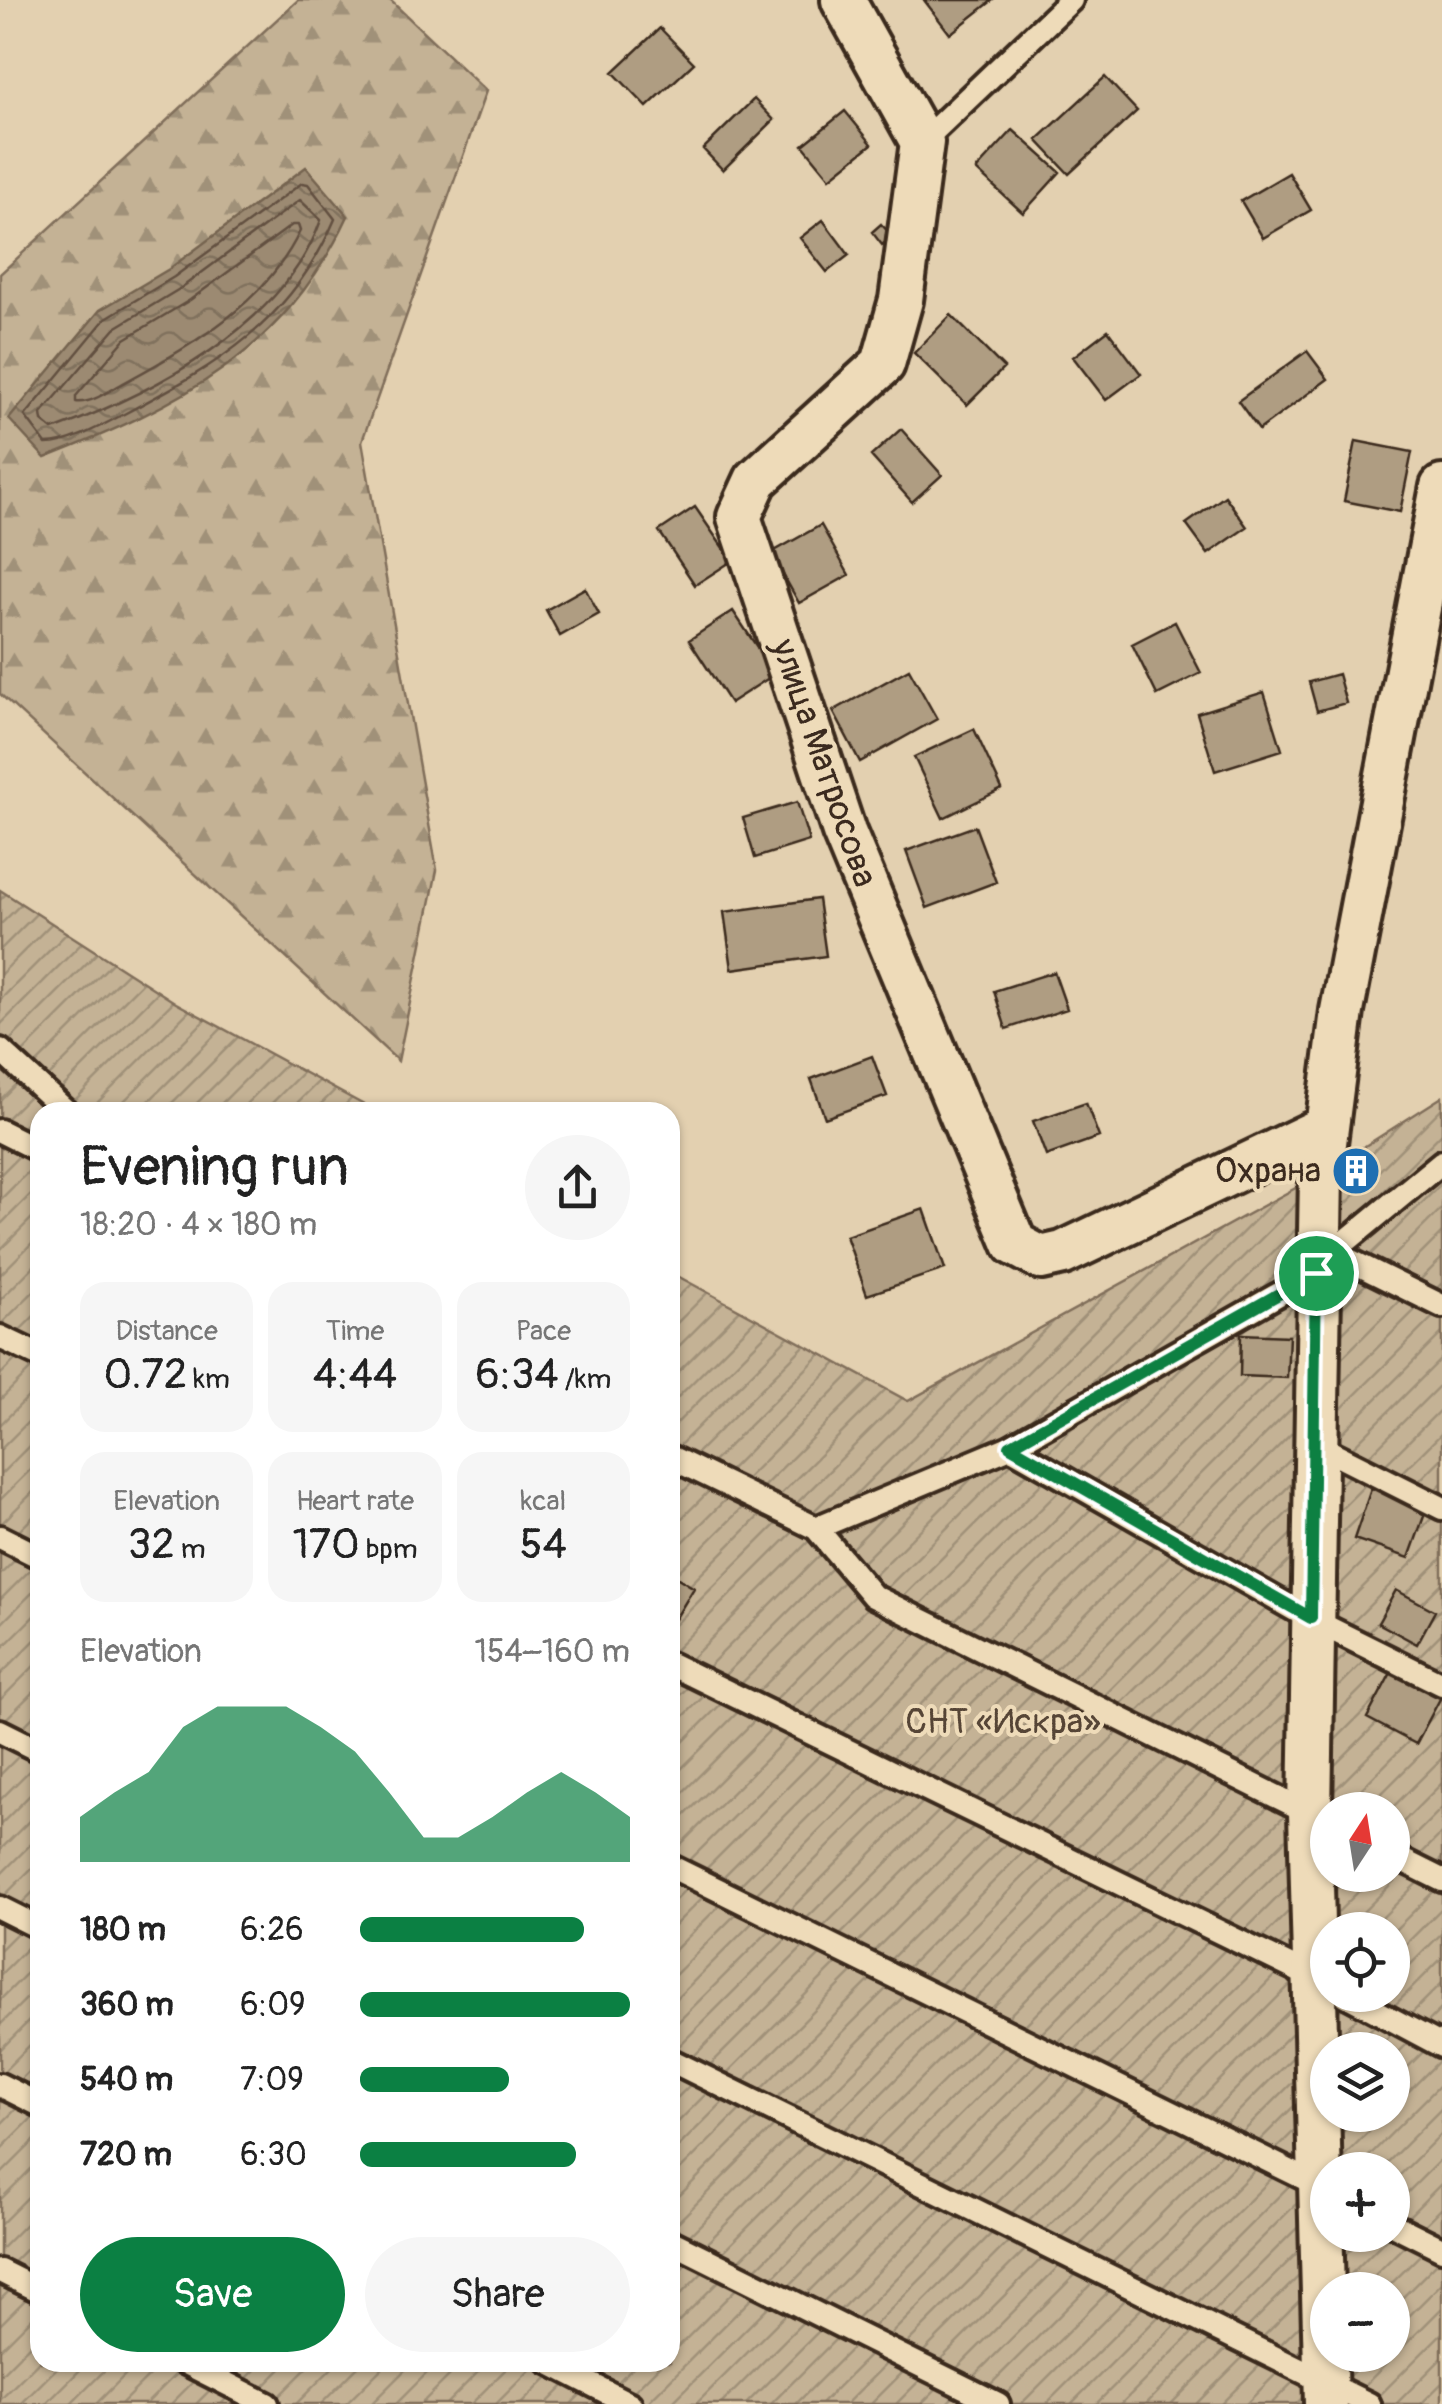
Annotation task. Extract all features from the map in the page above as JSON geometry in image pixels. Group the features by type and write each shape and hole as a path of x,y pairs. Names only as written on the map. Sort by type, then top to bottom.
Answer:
{"street":[{"path":"843,0 922,142"},
{"name":"улица Матросова","path":"922,142 901,300 882,364 756,480 739,517 844,832 1015,1244 1040,1258 1063,1253 1326,1127"},
{"path":"1318,1792 1311,1618 1313,1443 1324,1263 1326,1127 1342,1010 1442,487"},
{"path":"1325,2152 1328,2012"},
{"path":"1325,2252 1326,2393"}],"lane":[{"path":"922,142 1070,0"},
{"path":"0,1050 56,1102"},
{"path":"0,1131 30,1146"},
{"path":"816,1528 1010,1446 1324,1263 1442,1162"},
{"path":"1324,1263 1442,1306"},
{"path":"0,1337 30,1351"},
{"path":"1313,1443 1442,1508"},
{"path":"1010,1446 1311,1618 1442,1684"},
{"path":"680,1462 816,1528 873,1596 1310,1813"},
{"path":"0,1537 30,1552"},
{"path":"680,1669 1310,1977"},
{"path":"0,1731 30,1746"},
{"path":"1410,1864 1442,1880"},
{"path":"680,1871 1310,2181"},
{"path":"0,1908 30,1923"},
{"path":"1378,2012 1442,2046"},
{"path":"680,2065 1326,2393 1369,2404"},
{"path":"0,2085 30,2100"},
{"path":"1410,2233 1442,2250"},
{"path":"680,2246 998,2404"},
{"path":"0,2271 30,2286"},
{"path":"204,2372 267,2404"},
{"path":"568,2372 630,2404"}],"green space":[{"path":"298,0 390,0 486,91 362,441 437,870 398,1061 0,694 0,274"},
{"name":"СНТ «Искра»","path":"0,890 176,1003 359,1102 30,1102 30,2372 680,2372 680,1277 908,1401 1321,1174 1442,1097 1442,2404 0,2404"}],"water":[{"path":"306,167 348,216 322,264 293,304 260,339 183,394 45,458 9,419 100,310 169,269"}],"building":[{"path":"924,0 993,0 950,34"},
{"path":"660,28 694,63 647,107 613,72"},
{"path":"1105,77 1137,111 1069,174 1037,140"},
{"path":"754,99 774,120 723,170 703,149"},
{"path":"845,111 872,144 830,178 803,145"},
{"path":"1013,130 1060,172 1023,213 976,170"},
{"path":"1289,173 1311,210 1263,238 1241,201"},
{"path":"823,220 849,255 827,272 800,238"},
{"path":"881,224 892,236 882,245 872,232"},
{"path":"951,315 1004,368 967,405 914,353"},
{"path":"1108,330 1141,374 1106,400 1073,357"},
{"path":"1307,351 1328,379 1259,430 1238,401"},
{"path":"901,429 942,475 912,502 871,456"},
{"path":"1356,441 1412,452 1400,512 1344,501"},
{"path":"1225,496 1247,527 1208,554 1186,524"},
{"path":"695,507 732,561 695,585 659,531"},
{"path":"821,525 849,575 799,603 771,553"},
{"path":"585,588 599,614 560,636 546,610"},
{"path":"733,611 775,674 730,703 689,640"},
{"path":"1175,622 1201,673 1157,695 1132,644"},
{"path":"909,669 937,719 860,762 833,711"},
{"path":"1338,674 1346,703 1317,711 1309,682"},
{"path":"1264,692 1282,750 1215,771 1197,713"},
{"path":"974,729 1002,789 943,818 914,757"},
{"path":"797,802 809,841 755,858 743,818"},
{"path":"975,826 996,882 927,908 906,851"},
{"path":"818,899 826,956 732,969 724,912"},
{"path":"1054,972 1067,1009 1006,1029 994,991"},
{"path":"872,1056 887,1096 825,1118 811,1079"},
{"path":"1086,1103 1099,1137 1046,1156 1033,1121"},
{"name":"Охрана","path":"1359,1155 1372,1176 1354,1188 1341,1166"},
{"path":"924,1209 945,1269 867,1295 846,1236"},
{"path":"1241,1334 1289,1336 1287,1378 1240,1376"},
{"path":"1372,1486 1428,1505 1409,1558 1354,1539"},
{"path":"680,1579 694,1588 680,1611"},
{"path":"1396,1590 1435,1611 1417,1644 1378,1623"},
{"path":"1393,1669 1442,1695 1416,1744 1367,1718"}],"place":[{"name":"Охрана","path":"1356,1171"}],"route":[{"path":"1316,1273 1311,1618 1010,1446 1214,1331 1316,1273"}]}
